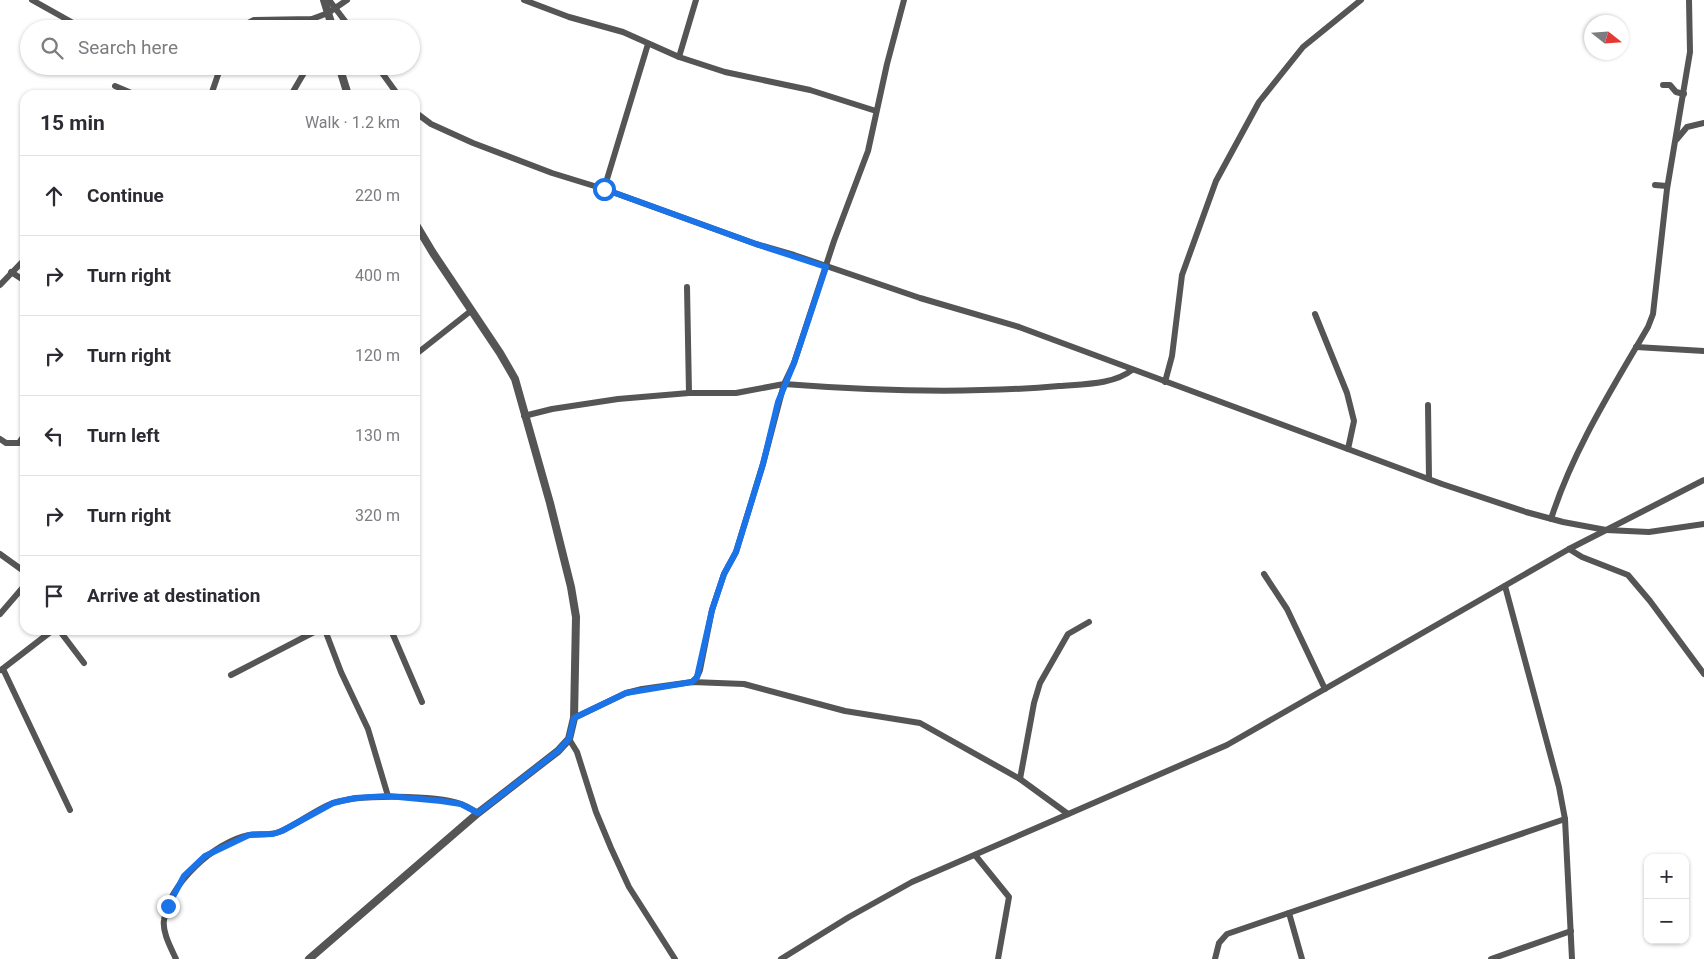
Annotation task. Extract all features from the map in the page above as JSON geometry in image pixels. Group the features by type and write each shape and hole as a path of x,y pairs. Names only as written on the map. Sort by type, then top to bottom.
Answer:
{"street":[{"path":"32,0 68,20"},
{"path":"324,0 330,20"},
{"path":"328,0 345,20"},
{"path":"254,20 312,20 328,13 347,0"},
{"path":"524,0 569,17 623,32 679,57 732,74 829,95 876,111"},
{"path":"679,57 696,0"},
{"path":"692,682 700,670 712,610 724,574 736,552 763,464 784,384 794,363 868,151 904,0"},
{"path":"1165,382 1172,356 1182,275 1216,181 1264,96 1303,47 1361,0"},
{"path":"1551,519 1561,489 1577,452 1653,314 1667,186 1690,52 1689,0"},
{"path":"604,189 648,44"},
{"path":"213,90 218,75"},
{"path":"294,90 303,75"},
{"path":"342,75 346,90"},
{"path":"384,75 394,90"},
{"path":"1663,85 1670,85 1676,92 1684,94"},
{"path":"114,86 124,90"},
{"path":"420,116 431,124 499,154 552,174 604,189 756,244 920,298 1019,327 1227,406 1251,412 1428,479 1551,519 1606,530 1649,532 1704,524"},
{"path":"1676,140 1687,127 1704,123"},
{"path":"1655,185 1667,186"},
{"path":"309,959 478,813 558,751 569,739 574,718 577,664 574,602 550,503 515,379 472,310 432,254 420,232"},
{"path":"0,285 20,264"},
{"path":"11,272 20,278"},
{"path":"687,287 689,393"},
{"path":"420,351 472,310"},
{"path":"1315,314 1347,393 1354,421 1348,449"},
{"path":"1636,347 1704,351"},
{"path":"524,416 552,409 618,399 689,393 736,393 784,384 858,390 1028,388 1091,383 1117,378 1132,370"},
{"path":"1428,405 1428,479"},
{"path":"0,439 6,443 20,442"},
{"path":"781,959 849,917 912,882 1227,745 1569,549 1704,480"},
{"path":"1569,549 1582,557 1628,575 1650,601 1704,674"},
{"path":"0,554 20,568"},
{"path":"1264,574 1287,610 1325,689"},
{"path":"1504,586 1560,787 1565,819 1572,959"},
{"path":"0,614 20,591"},
{"path":"1020,779 1034,703 1040,684 1060,645 1068,634 1089,622"},
{"path":"46,635 1,670 70,810"},
{"path":"63,635 84,663"},
{"path":"231,675 308,635"},
{"path":"327,635 341,672 368,729 388,796"},
{"path":"393,635 422,702"},
{"path":"574,718 626,693 692,682 744,684 845,711 920,723 1020,779 1068,814"},
{"path":"569,739 577,752 596,812 614,856 629,887 675,959"},
{"path":"176,959 168,942 163,920 184,876 205,856 249,835 273,834 282,831 333,803 355,798 388,796 461,804 478,813"},
{"path":"1215,959 1219,943 1227,934 1565,819"},
{"path":"975,855 1009,896 998,959"},
{"path":"1289,913 1302,959"},
{"path":"1491,959 1571,931"}],"route":[{"path":"168,906 184,876 205,856 235,840 249,835 273,834 282,831 293,823 333,803 355,798 388,796 461,804 478,813 558,751 569,739 574,718 595,710 626,693 692,682 697,677 712,610 724,574 736,552 741,530 763,464 778,402 794,363 826,267 756,244 604,189"}]}
